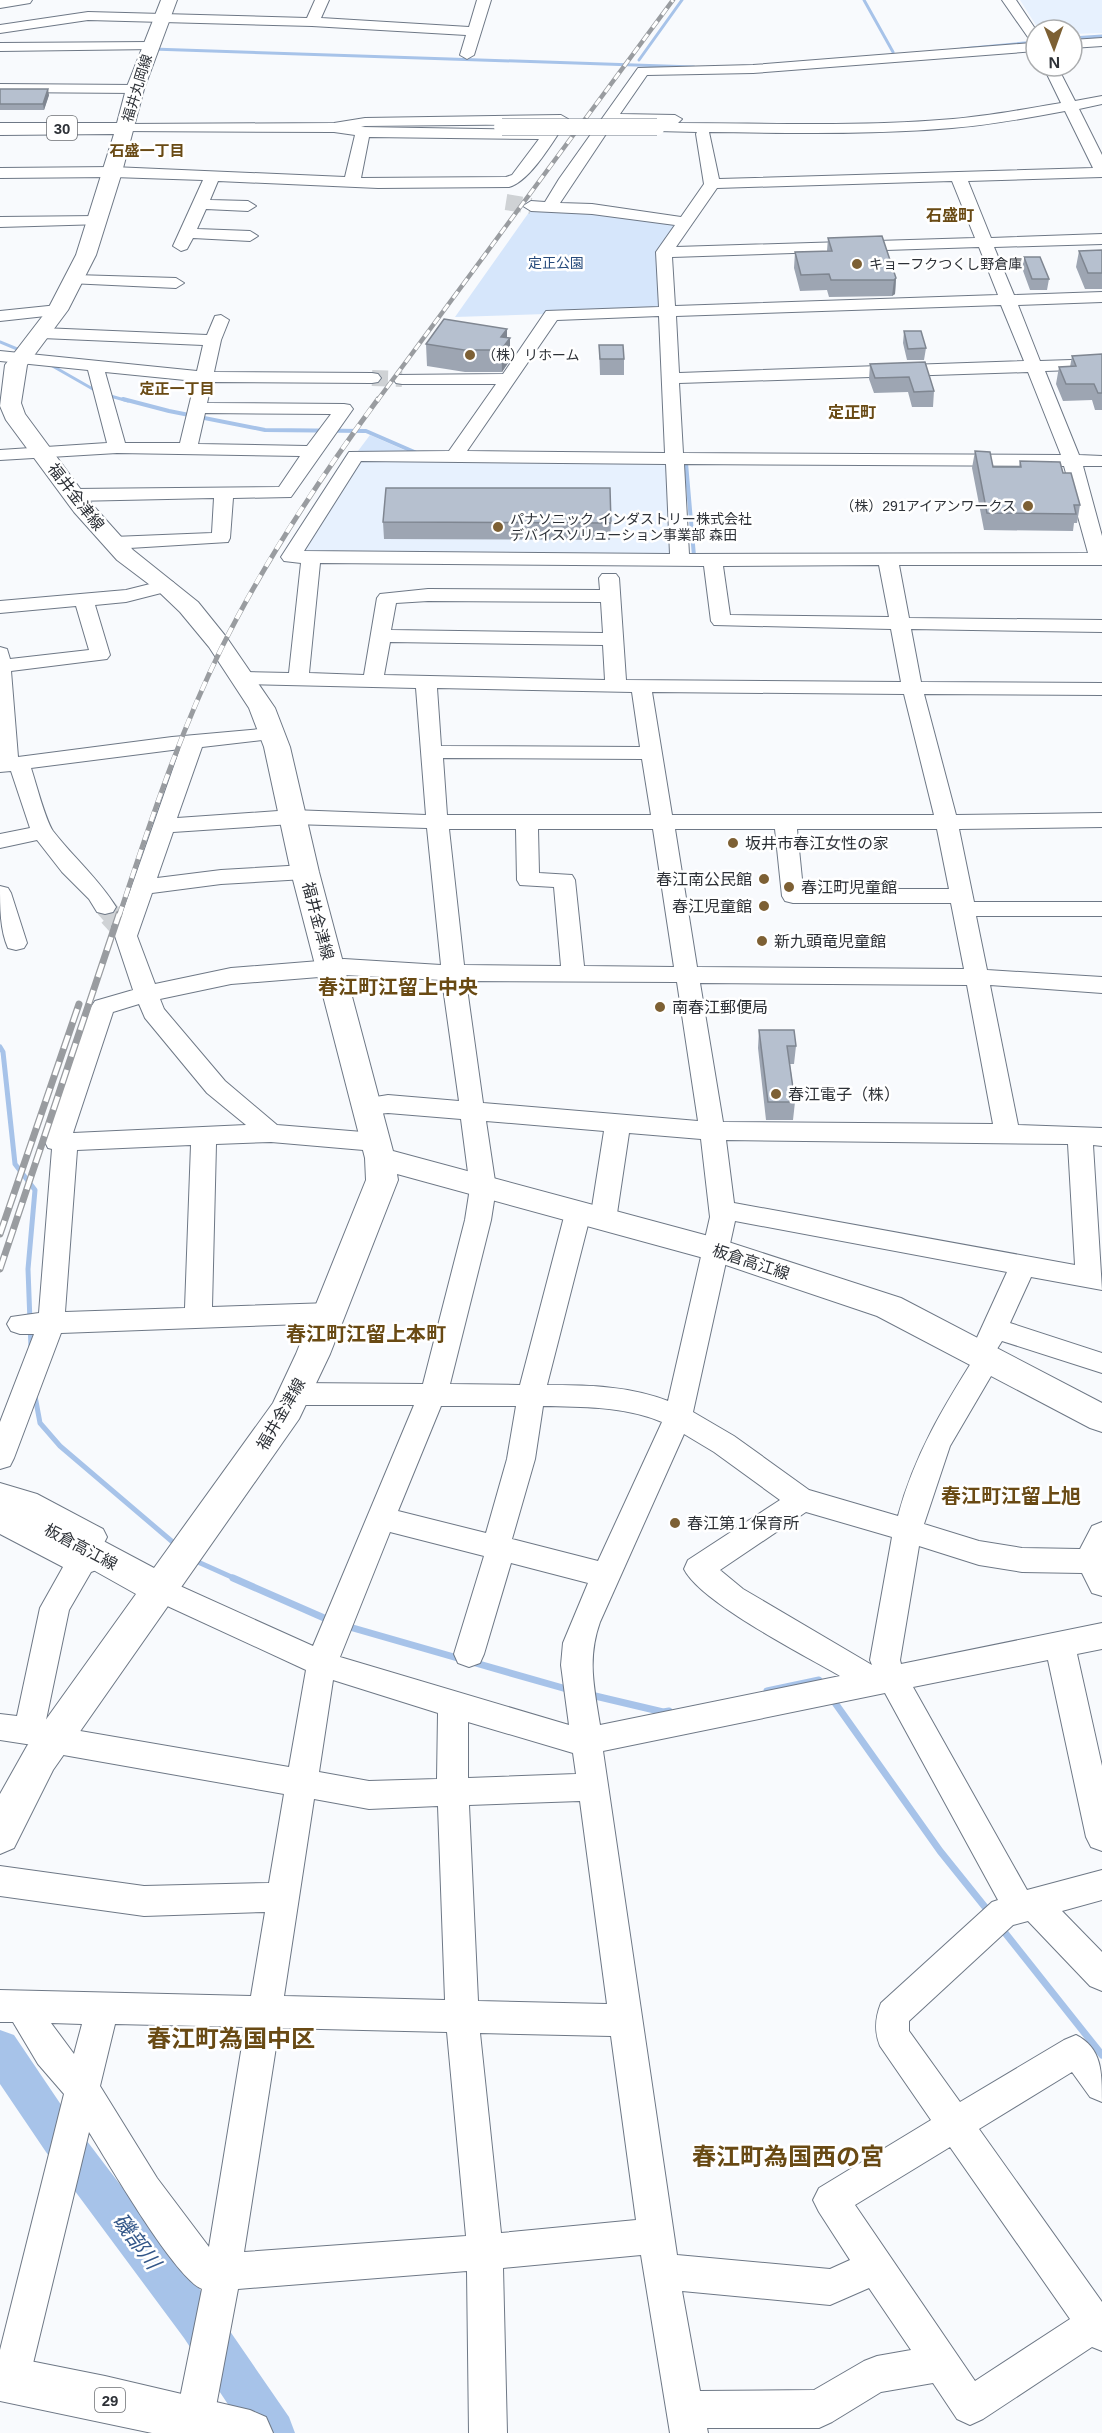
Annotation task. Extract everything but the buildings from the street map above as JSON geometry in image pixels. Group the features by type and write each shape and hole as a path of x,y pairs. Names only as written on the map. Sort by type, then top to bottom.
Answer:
{"main road":[{"name":"福井丸岡線","path":"0,129 124,128 149,49 169,0"},
{"name":"福井金津線","path":"0,1836 26,1780 34,1733 160,1589 270,1437 296,1394 380,1189 382,1173 272,734 262,708 200,620 166,586 113,543 40,452 14,415 10,403 12,375 10,357 42,333 75,280 113,172 124,128"},
{"name":"板倉高江線","path":"377,1150 483,1188 716,1250 889,1308 988,1348 1102,1419"},
{"name":"板倉高江線","path":"0,1509 50,1529 94,1561 160,1589"},
{"name":"29","path":"5,2379 218,2423"}],"street":[{"path":"0,4 25,0"},
{"path":"312,22 322,0"},
{"path":"467,55 484,0"},
{"path":"1009,0 1024,22"},
{"path":"0,29 88,16 162,18 282,16 312,22 473,31"},
{"path":"1084,43 1102,42"},
{"path":"0,47 149,49"},
{"path":"549,208 643,71 649,69 753,69 1024,48"},
{"path":"0,54 149,49"},
{"path":"712,184 1102,171 1056,78"},
{"path":"0,88 135,89"},
{"path":"597,135 817,133 979,121 1102,99"},
{"path":"609,118 823,121 864,128"},
{"path":"3,176 113,172 352,182 514,180 561,119 365,122 334,127"},
{"path":"334,127 363,132 550,135"},
{"path":"124,128 864,128"},
{"path":"352,182 363,132"},
{"path":"680,560 664,252 712,184 703,134"},
{"path":"213,176 184,239 250,236"},
{"path":"958,176 1072,461 1100,559 607,560 291,557 355,456 455,456 675,458 1072,461 1102,461"},
{"path":"480,182 497,196"},
{"path":"200,204 248,206"},
{"path":"531,206 592,209 685,222"},
{"path":"0,222 97,221"},
{"path":"664,252 1102,239"},
{"path":"75,280 176,283"},
{"path":"455,456 552,315 1102,297"},
{"path":"0,316 58,310"},
{"path":"188,449 213,340 221,320"},
{"path":"42,333 213,340"},
{"path":"10,357 204,377 372,378"},
{"path":"671,378 1102,364"},
{"path":"94,366 117,448"},
{"path":"402,379 508,379"},
{"path":"113,543 221,538 224,492 284,493 312,451 345,409 197,408"},
{"path":"0,455 117,448 312,451"},
{"path":"74,495 220,492"},
{"path":"298,679 310,557"},
{"path":"607,560 616,686"},
{"path":"713,560 721,621 1102,626"},
{"path":"888,560 912,687 947,822 1007,1133"},
{"path":"0,607 126,596 166,586"},
{"path":"373,681 387,598 428,595 610,596"},
{"path":"84,600 100,655 0,659 9,764 42,832 54,844 70,867 97,894 105,907"},
{"path":"380,636 613,639"},
{"path":"242,678 616,686 1102,688"},
{"path":"218,2423 220,2284 322,1664 438,1381 478,1220 483,1188 453,973 437,822 426,682"},
{"path":"641,686 724,1210 678,1417 606,1575 578,1643 576,1665 661,2271 687,2422 819,2409 850,2388 877,2374 941,2363"},
{"path":"9,764 193,741 272,734"},
{"path":"193,741 143,887 124,931 153,1012 216,1087 271,1133"},
{"path":"431,752 652,753"},
{"path":"164,826 292,817 437,822 1102,820"},
{"path":"526,822 528,879 564,880 573,974"},
{"path":"785,822 793,896 1102,909"},
{"path":"0,841 42,832"},
{"path":"143,887 305,872"},
{"path":"0,893 16,943"},
{"path":"377,1150 271,1133 57,1143 103,1006 146,994 231,976 331,968 453,973 978,977 1102,985"},
{"path":"366,1106 388,1104 712,1131 1007,1133 1091,1136 1096,1279 724,1210"},
{"path":"469,1654 521,1459 531,1396 591,1217 618,1123"},
{"path":"198,1317 204,1136"},
{"path":"0,1458 51,1323 65,1142"},
{"path":"885,1681 885,1660 906,1530 921,1482 937,1443 988,1348 1023,1266"},
{"path":"20,1324 330,1313"},
{"path":"988,1348 1102,1364"},
{"path":"296,1394 591,1396 623,1400 654,1407 678,1417 724,1444 802,1500 827,1505 979,1553 1096,1573 1096,1542 1102,1534"},
{"path":"0,1494 27,1502 100,1540 94,1561 55,1608 34,1733 301,1785 369,1795 453,1794 592,1787"},
{"path":"802,1500 698,1569 733,1598 885,1681 1026,1905 1102,1975"},
{"path":"381,1518 606,1575"},
{"path":"0,1522 27,1533 78,1561 94,1561"},
{"path":"160,1589 322,1664 563,1738 586,1742 1102,1636"},
{"path":"1060,1645 1102,1838"},
{"path":"453,1704 453,1794 462,2017 485,2252 488,2433"},
{"path":"0,1881 144,1901 282,1897"},
{"path":"1102,1885 1003,1912 893,2014 892,2035 953,2124 1099,2329 970,2406 831,2200 953,2124 1076,2051 1102,2085"},
{"path":"12,2006 625,2020"},
{"path":"12,2006 82,2096 184,2245 220,2284 485,2252 656,2236"},
{"path":"5,2379 82,2096 102,2009"},
{"path":"661,2271 830,2287 876,2267"}],"shaded area":[{"path":"1020,0 1102,0 1102,33 1084,34 1084,18 1031,18"},
{"path":"358,460 669,463 673,554 303,553 299,550"}],"green space":[{"name":"定正公園","path":"532,208 590,211 684,224 664,252 668,310 455,317"},
{"path":"370,435 409,452 358,451"}],"waterway":[{"path":"639,60 682,0"},
{"path":"864,0 893,52"},
{"path":"1084,37 1102,36"},
{"path":"961,49 1024,43"},
{"path":"152,49 694,67"},
{"path":"0,342 22,351"},
{"path":"49,364 98,392"},
{"path":"107,395 128,401"},
{"path":"123,399 169,411 265,430 366,431 419,454"},
{"path":"682,463 686,463 694,556 698,556"},
{"path":"0,1047 3,1052 15,1164 35,1190 28,1269 31,1348"},
{"path":"35,1396 40,1423 60,1446 175,1544"},
{"path":"198,1562 236,1579"},
{"path":"233,1578 331,1621"},
{"path":"346,1626 461,1659"},
{"path":"472,1662 570,1690"},
{"path":"767,1691 819,1680 822,1685"},
{"path":"591,1695 663,1712 669,1711"},
{"path":"833,1700 940,1851 989,1912"},
{"path":"1002,1929 1102,2055"},
{"name":"磯部川","path":"0,2049 60,2138 199,2323 273,2433"}],"tunnel":[{"path":"506,202 531,206"},
{"path":"372,378 402,379"},
{"path":"105,907 113,916"},
{"path":"111,914 123,927"}],"railway":[{"path":"377,401 673,0"},
{"path":"119,916 178,747 221,649 294,520 378,399"},
{"path":"0,1269 119,914"},
{"path":"0,1234 79,1004"}],"place":[{"name":"キョーフクつくし野倉庫","path":"857,264"},
{"name":"（株）リホーム","path":"470,355"},
{"name":"（株）291アイアンワークス","path":"1028,506"},
{"name":"パナソニック インダストリー株式会社 デバイスソリューション事業部 森田","path":"498,527"},
{"name":"坂井市春江女性の家","path":"733,843"},
{"name":"春江南公民館","path":"764,879"},
{"name":"春江町児童館","path":"789,887"},
{"name":"春江児童館","path":"764,906"},
{"name":"新九頭竜児童館","path":"762,941"},
{"name":"南春江郵便局","path":"660,1007"},
{"name":"春江電子（株）","path":"776,1094"},
{"name":"春江第１保育所","path":"675,1523"}],"district":[{"name":"石盛一丁目","path":"147,150"},
{"name":"石盛町","path":"950,215"},
{"name":"定正一丁目","path":"177,388"},
{"name":"定正町","path":"852,412"},
{"name":"春江町江留上中央","path":"398,987"},
{"name":"春江町江留上本町","path":"366,1334"},
{"name":"春江町江留上旭","path":"1011,1496"},
{"name":"春江町為国中区","path":"231,2038"},
{"name":"春江町為国西の宮","path":"788,2156"}]}
